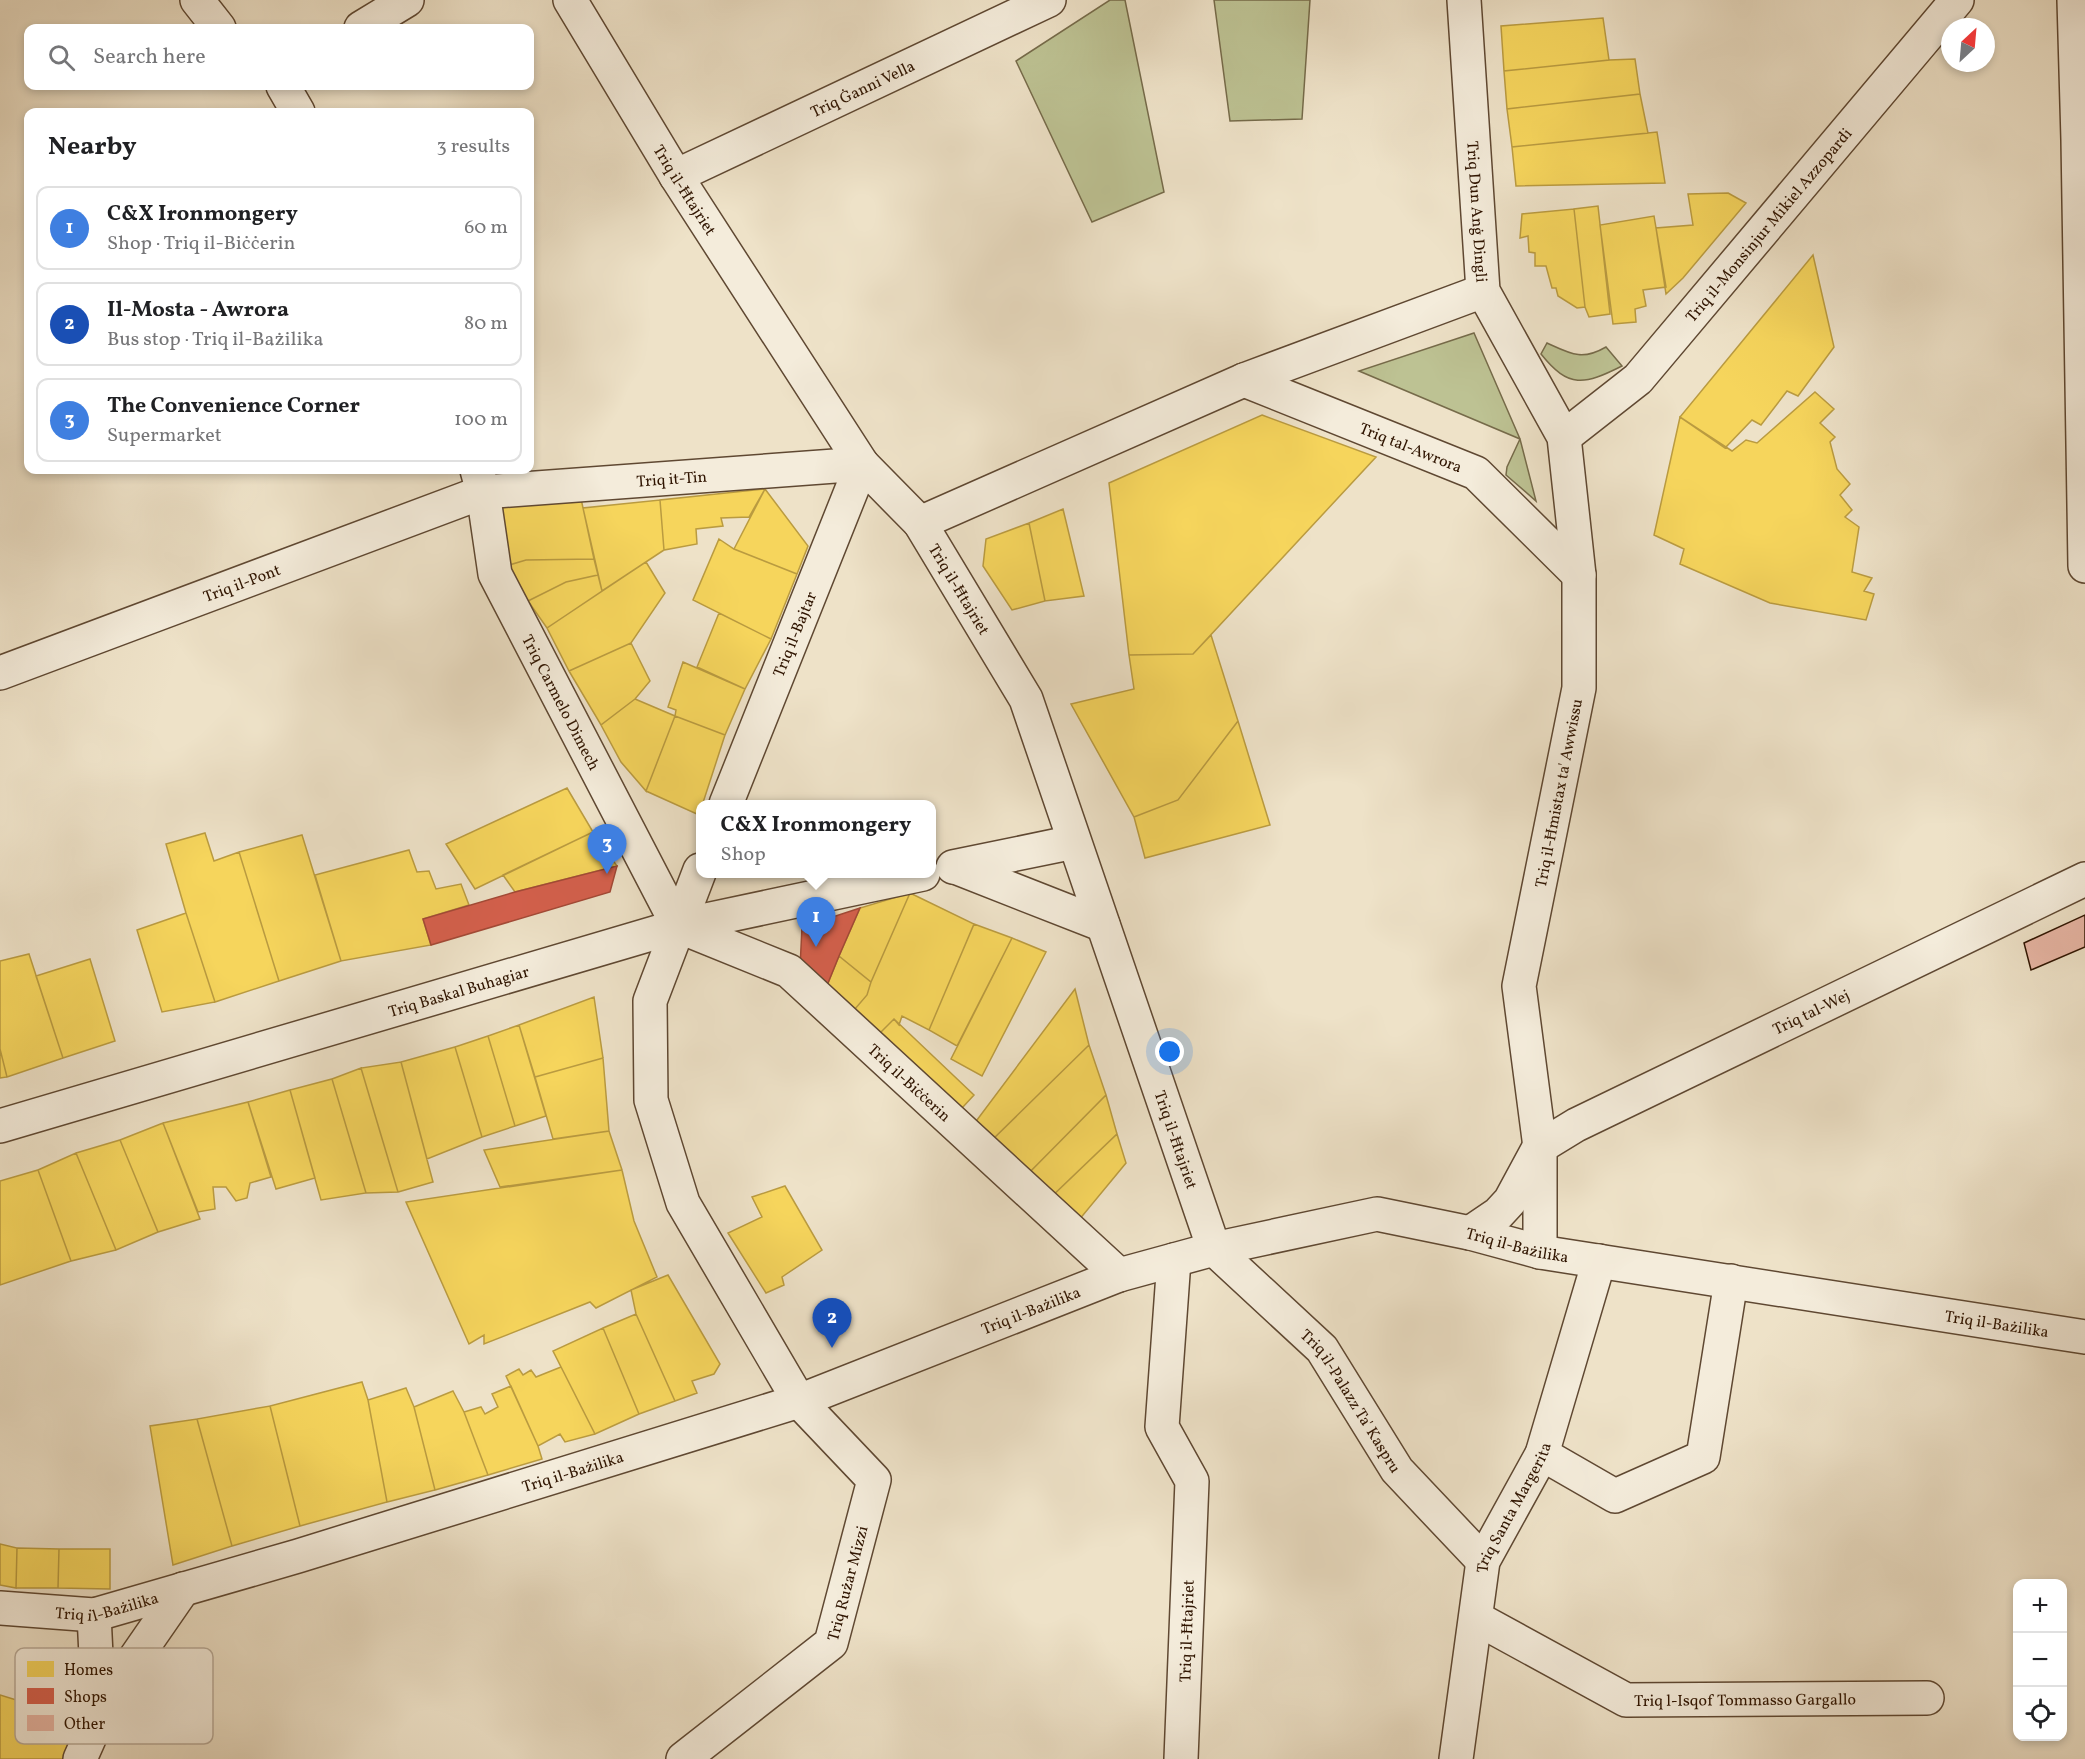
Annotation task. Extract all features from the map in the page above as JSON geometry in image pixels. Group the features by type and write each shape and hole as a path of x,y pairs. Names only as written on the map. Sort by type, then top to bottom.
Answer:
{"street":[{"path":"197,0 216,24"},
{"path":"367,24 406,0"},
{"name":"Triq il-Ħtajriet","path":"570,0 676,176 862,464 920,523 1026,699 1214,1249"},
{"name":"Triq Ġanni Vella","path":"676,176 1049,0"},
{"name":"Triq Dun Anġ Dingli","path":"1464,0 1483,291 1564,437"},
{"name":"Triq il-Monsinjur Mikiel Azzopardi","path":"1564,437 1638,379 1958,0"},
{"path":"2074,0 2084,408 2085,566"},
{"path":"285,90 296,108"},
{"path":"920,523 1244,380 1483,291"},
{"name":"Triq tal-Awrora","path":"1244,380 1476,473 1579,575"},
{"name":"Triq il-Ħmistax ta' Awwissu","path":"1540,1147 1519,986 1579,688 1579,575 1564,437"},
{"name":"Triq it-Tin","path":"480,481 862,464"},
{"name":"Triq il-Bajtar","path":"728,800 862,464"},
{"name":"Triq il-Pont","path":"0,672 480,481"},
{"name":"Triq Carmelo Dimech","path":"480,481 495,574 678,926"},
{"path":"943,869 1074,842"},
{"path":"943,869 1103,925"},
{"path":"697,878 650,1001 651,1100 683,1203 799,1401"},
{"name":"Triq Baskal Buhagiar","path":"0,1126 678,926 900,878"},
{"name":"Triq tal-Wej","path":"1540,1147 1586,1120 2085,879"},
{"name":"Triq il-Biċċerin","path":"678,926 789,971 1119,1275"},
{"path":"1470,1233 1498,1214 1510,1202 1540,1147"},
{"path":"1540,1147 1540,1252"},
{"name":"Triq il-Bażilika","path":"0,1608 94,1615 298,1556 799,1401 1119,1275 1214,1249 1377,1214 1470,1233 1540,1252 2085,1336"},
{"name":"Triq il-Palazz Ta' Kaspru","path":"1214,1249 1322,1349 1397,1470 1483,1562"},
{"name":"Triq il-Ħtajriet","path":"1174,1260 1162,1427 1192,1481 1181,1759"},
{"name":"Triq Santa Margerita","path":"1456,1759 1483,1562 1542,1454 1599,1261"},
{"path":"1542,1454 1615,1496 1703,1457 1731,1281"},
{"name":"Triq Rużar Mizzi","path":"683,1759 831,1643 874,1480 799,1401"},
{"path":"142,1648 183,1588"},
{"path":"94,1615 96,1648"},
{"name":"Triq l-Isqof Tommasso Gargallo","path":"1476,1618 1626,1700 1927,1698"},
{"path":"80,1759 87,1744"}],"green space":[{"path":"1110,0 1125,0 1164,192 1092,222 1016,61"},
{"path":"1214,0 1310,0 1302,119 1230,121"},
{"path":"1474,333 1520,439 1359,371"},
{"path":"1547,343 1583,355 1606,347 1622,366 1587,380 1569,378 1560,373 1541,354"},
{"path":"1520,439 1536,501 1506,475 1507,467"}],"building: Homes":[{"path":"1603,18 1609,60 1504,71 1501,26"},
{"path":"1635,59 1640,94 1507,109 1504,71"},
{"path":"1640,94 1648,133 1512,147 1507,109"},
{"path":"1657,132 1665,183 1516,186 1512,147"},
{"path":"1728,193 1746,203 1683,278 1666,294 1656,228 1693,225 1688,194"},
{"path":"1598,206 1610,314 1589,317 1585,307 1574,209"},
{"path":"1574,209 1585,307 1577,308 1558,296 1556,288 1552,288 1546,266 1535,266 1535,253 1529,252 1528,236 1520,238 1522,214"},
{"path":"1654,216 1666,287 1643,290 1646,306 1635,309 1636,322 1613,324 1600,225"},
{"path":"1813,255 1834,347 1798,396 1787,391 1761,425 1752,420 1725,448 1680,417"},
{"path":"1815,392 1834,409 1820,423 1835,437 1830,442 1837,469 1850,484 1840,495 1852,510 1845,517 1859,527 1852,572 1872,578 1864,591 1874,594 1866,620 1770,603 1680,564 1684,549 1654,535 1680,417 1732,451 1746,440 1757,443"},
{"path":"1262,415 1376,457 1193,654 1129,655 1109,483"},
{"path":"765,489 749,517 721,518 723,526 696,529 697,544 664,550 660,500"},
{"path":"765,489 808,546 797,574 734,549"},
{"path":"580,494 594,559 526,560 506,566 495,499"},
{"path":"660,500 664,550 602,591 583,508"},
{"path":"1063,509 1084,596 1045,601 1029,523"},
{"path":"1029,523 1045,601 1012,610 983,566 986,539"},
{"path":"719,539 734,549 797,574 771,639 693,600"},
{"path":"594,559 598,575 566,582 528,601 506,566 526,560"},
{"path":"646,562 665,593 631,643 569,671 547,628"},
{"path":"598,575 602,591 547,628 528,601 566,582"},
{"path":"719,613 771,639 745,689 697,667"},
{"path":"1211,635 1238,721 1178,800 1134,817 1071,704 1134,689 1129,655 1193,654"},
{"path":"631,643 650,681 635,699 601,725 569,671"},
{"path":"683,662 745,689 725,735 675,716 676,710 668,707"},
{"path":"635,699 675,716 646,791 621,762 601,725"},
{"path":"675,716 725,735 704,800 696,800 696,814 646,791"},
{"path":"1238,721 1270,825 1145,858 1134,817 1178,800"},
{"path":"567,788 593,832 475,889 446,844"},
{"path":"593,832 617,866 515,892 503,875"},
{"path":"205,833 214,861 239,852 279,981 215,1002 166,844"},
{"path":"302,835 341,961 279,981 239,852"},
{"path":"409,850 417,872 429,871 436,889 461,884 469,905 423,919 431,945 341,961 315,875"},
{"path":"910,893 871,982 839,956 860,908"},
{"path":"910,893 974,924 929,1030 902,1016 899,1025 894,1019 873,1040 849,1016 867,995"},
{"path":"186,913 215,1002 162,1012 137,930"},
{"path":"974,924 1012,938 957,1046 929,1030"},
{"path":"1012,938 1046,952 982,1076 951,1059"},
{"path":"29,954 63,1058 7,1077 0,1049 0,961"},
{"path":"839,956 871,982 867,995 849,1016 824,993"},
{"path":"90,959 115,1041 63,1058 36,976"},
{"path":"1075,989 1089,1045 987,1145 971,1128"},
{"path":"594,997 603,1058 535,1077 519,1025"},
{"path":"894,1019 974,1095 951,1120 873,1040"},
{"path":"519,1025 546,1116 515,1126 488,1036"},
{"path":"488,1036 515,1126 482,1137 455,1047"},
{"path":"1089,1045 1106,1095 1022,1180 987,1145"},
{"path":"455,1047 482,1137 427,1159 401,1062"},
{"path":"0,1049 7,1077 0,1078"},
{"path":"603,1058 609,1131 553,1139 535,1077"},
{"path":"401,1062 433,1182 398,1192 361,1068"},
{"path":"361,1068 398,1192 366,1193 332,1079"},
{"path":"332,1079 366,1193 321,1200 290,1090"},
{"path":"290,1090 315,1178 276,1189 248,1102"},
{"path":"1106,1095 1117,1134 1047,1201 1022,1180"},
{"path":"248,1102 271,1177 250,1183 247,1198 236,1201 226,1187 213,1187 215,1209 198,1212 163,1123"},
{"path":"163,1123 200,1219 158,1232 120,1140"},
{"path":"609,1131 622,1170 500,1187 484,1150"},
{"path":"1117,1134 1126,1163 1074,1226 1047,1201"},
{"path":"120,1140 158,1232 116,1250 76,1153"},
{"path":"76,1153 116,1250 71,1261 38,1170"},
{"path":"38,1170 71,1261 0,1285 0,1181"},
{"path":"622,1170 634,1221 657,1277 596,1308 590,1302 484,1344 484,1335 469,1344 406,1202"},
{"path":"785,1186 822,1250 782,1277 784,1285 766,1293 728,1233 762,1217 752,1197"},
{"path":"668,1275 720,1364 714,1374 692,1381 697,1393 675,1401 636,1314 631,1290"},
{"path":"636,1314 675,1401 639,1414 603,1328"},
{"path":"603,1328 639,1414 595,1434 553,1351"},
{"path":"561,1367 595,1434 565,1442 560,1434 538,1446 506,1376 519,1369 523,1375 531,1370 536,1377"},
{"path":"362,1382 368,1400 387,1502 300,1526 270,1406"},
{"path":"511,1386 542,1459 488,1475 464,1412 481,1407 485,1414 498,1407 492,1394"},
{"path":"406,1388 414,1407 435,1490 387,1502 368,1400"},
{"path":"453,1391 464,1412 488,1475 435,1490 414,1407"},
{"path":"270,1406 300,1526 232,1546 197,1419"},
{"path":"197,1419 232,1546 173,1565 150,1426"},
{"path":"0,1544 17,1548 16,1588 0,1585"},
{"path":"17,1548 59,1549 58,1588 16,1588"},
{"path":"59,1549 110,1549 110,1589 58,1588"},
{"path":"0,1695 15,1700 15,1744 70,1744 66,1759 0,1759"}],"building: Shops":[{"path":"617,866 610,892 431,945 423,919 515,892"},
{"path":"860,908 824,993 800,968 802,927"}],"building: Other":[{"path":"2085,915 2085,947 2031,970 2024,943"}],"place":[{"name":"The Convenience Corner","path":"607,874"},
{"name":"C&X Ironmongery","path":"816,947"},
{"name":"Il-Mosta - Awrora","path":"832,1348"}]}
